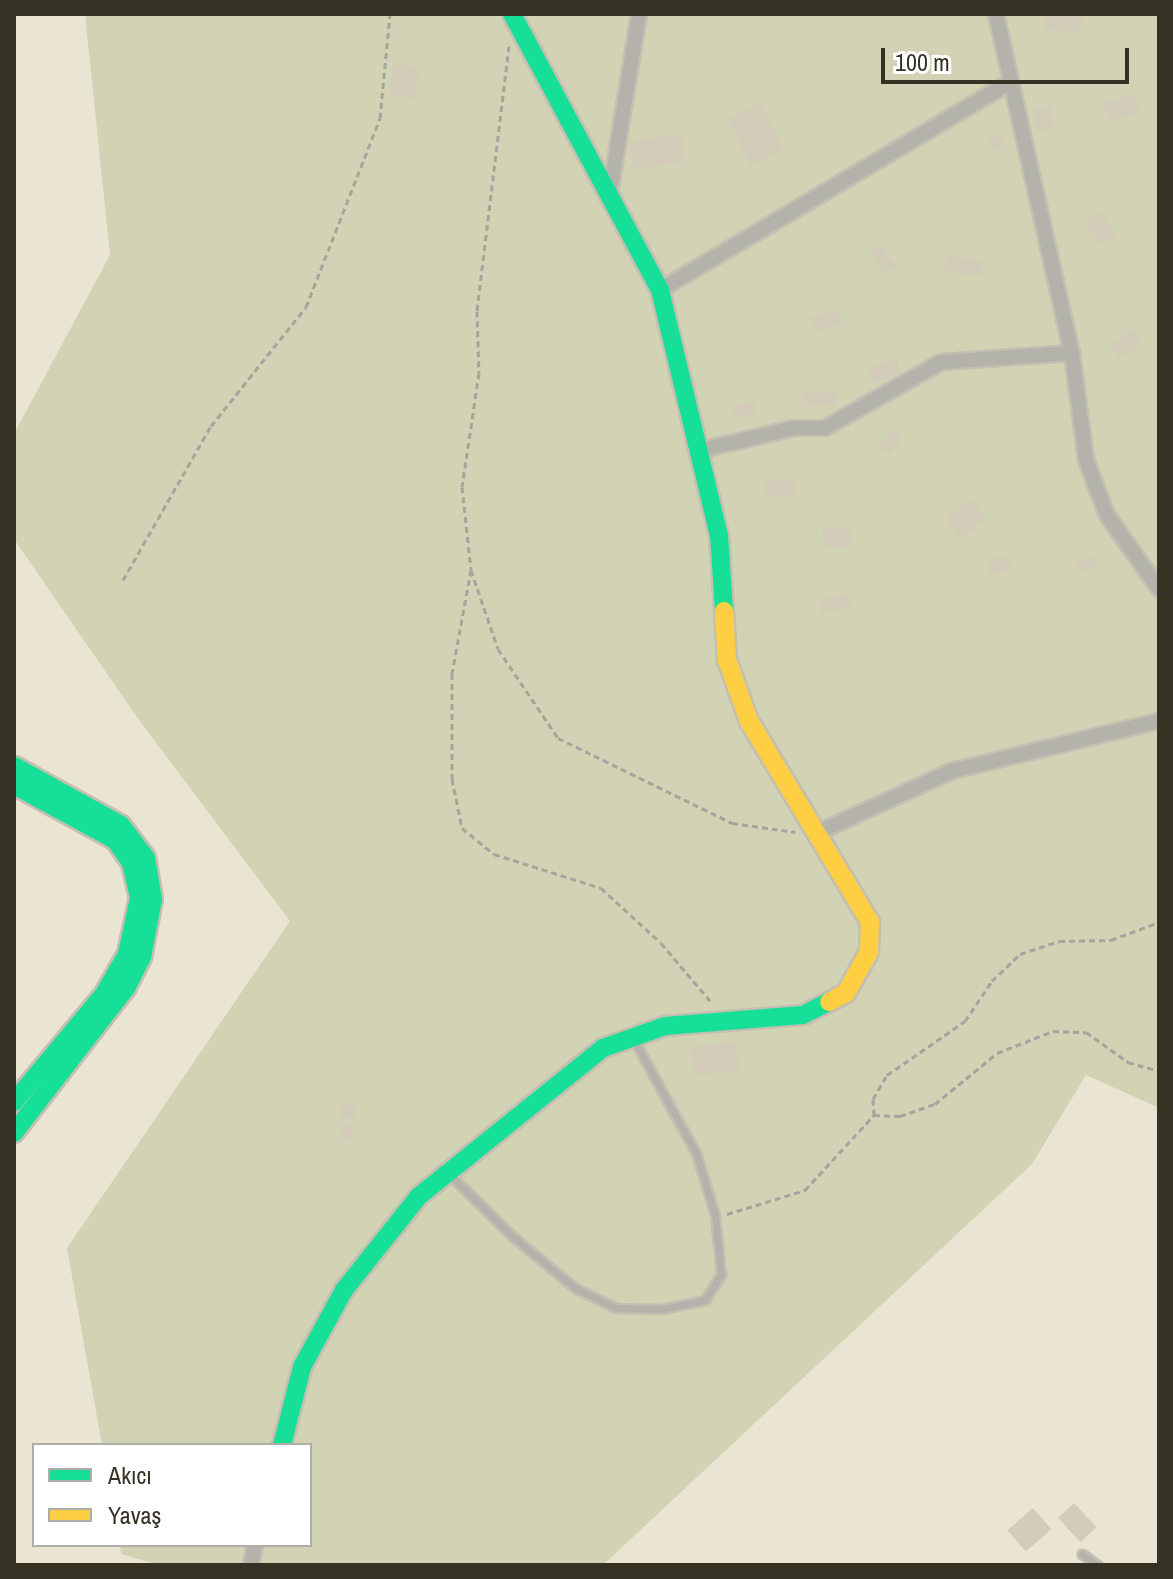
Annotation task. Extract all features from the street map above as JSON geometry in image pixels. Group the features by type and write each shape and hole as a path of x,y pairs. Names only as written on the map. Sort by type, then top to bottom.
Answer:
{"street":[{"path":"610,193 639,14"},
{"path":"996,14 1072,353 1086,460 1107,515 1159,589"},
{"path":"283,1443 302,1367 344,1290 419,1196 603,1048 665,1026 803,1015 846,993 869,952 870,922 749,721 727,660 719,535 660,290 514,18"},
{"path":"660,290 1011,82"},
{"path":"697,451 794,428 825,428 941,362 1072,353"},
{"path":"815,834 952,771 1159,721"},
{"path":"14,766 121,825 146,858 153,899 142,957 126,988 14,1133"},
{"path":"14,785 115,840 131,863 139,898 127,954 104,994 14,1102"}],"lane":[{"path":"448,1173 565,1279 616,1308 662,1309 705,1300 721,1274 715,1215 696,1153 632,1037"},
{"path":"1082,1554 1097,1565"}],"path":[{"path":"123,580 211,426 306,307 380,118 390,14"},
{"path":"514,18 504,64 477,311 479,373 462,487 471,570 498,649 558,738 732,823 815,834"},
{"path":"471,570 452,674 452,779 462,828 494,854 601,888 661,943 726,1019"},
{"path":"715,1215 752,1209 805,1190 874,1115 873,1099 887,1075 965,1021 992,981 1020,954 1059,941 1111,940 1159,922"},
{"path":"874,1115 900,1116 935,1104 997,1053 1053,1031 1086,1032 1128,1062 1159,1071"}],"green space":[{"path":"85,14 1159,14 1159,1108 1086,1075 1032,1164 603,1565 160,1565 121,1554 120,1547 312,1547 312,1443 102,1443 67,1248 290,921 139,720 14,539 14,434 110,255"}],"building":[{"path":"1047,14 1083,16 1080,31 1045,30"},
{"path":"394,64 419,68 414,99 389,95"},
{"path":"1133,94 1139,112 1109,122 1104,104"},
{"path":"760,102 783,150 751,165 728,118"},
{"path":"1052,107 1053,129 1035,130 1034,108"},
{"path":"681,134 685,162 633,169 630,141"},
{"path":"998,134 1004,144 994,150 988,140"},
{"path":"1100,211 1117,234 1102,246 1085,222"},
{"path":"879,245 897,265 887,274 869,254"},
{"path":"947,255 983,261 980,276 944,271"},
{"path":"840,311 843,325 814,331 811,317"},
{"path":"1132,329 1142,343 1119,359 1109,345"},
{"path":"896,358 901,373 872,382 867,367"},
{"path":"802,392 837,392 837,406 802,406"},
{"path":"755,402 757,414 733,418 731,406"},
{"path":"893,429 903,437 889,454 879,446"},
{"path":"794,479 795,494 765,496 764,481"},
{"path":"971,498 987,518 960,541 947,518"},
{"path":"851,526 853,546 824,549 822,529"},
{"path":"1009,556 1012,571 990,575 987,560"},
{"path":"1095,556 1098,566 1079,571 1076,562"},
{"path":"848,593 851,607 822,613 819,599"},
{"path":"736,1042 739,1071 693,1076 690,1047"},
{"path":"342,1103 356,1104 355,1118 341,1117"},
{"path":"341,1124 353,1124 353,1140 341,1140"},
{"path":"1074,1503 1097,1527 1080,1542 1058,1518"},
{"path":"1033,1508 1051,1529 1026,1551 1007,1530"}],"traffic: fast":[{"path":"512,14 660,290 719,535 724,611"},
{"path":"14,766 121,825 146,858 153,899 142,957 126,988 14,1133"},
{"path":"14,785 115,840 131,863 139,898 127,954 104,994 14,1102"},
{"path":"283,1443 302,1367 344,1290 419,1196 603,1048 665,1026 803,1015 829,1002"}],"traffic: slow":[{"path":"724,611 727,660 749,721 870,922 869,952 846,993 829,1002"}]}
